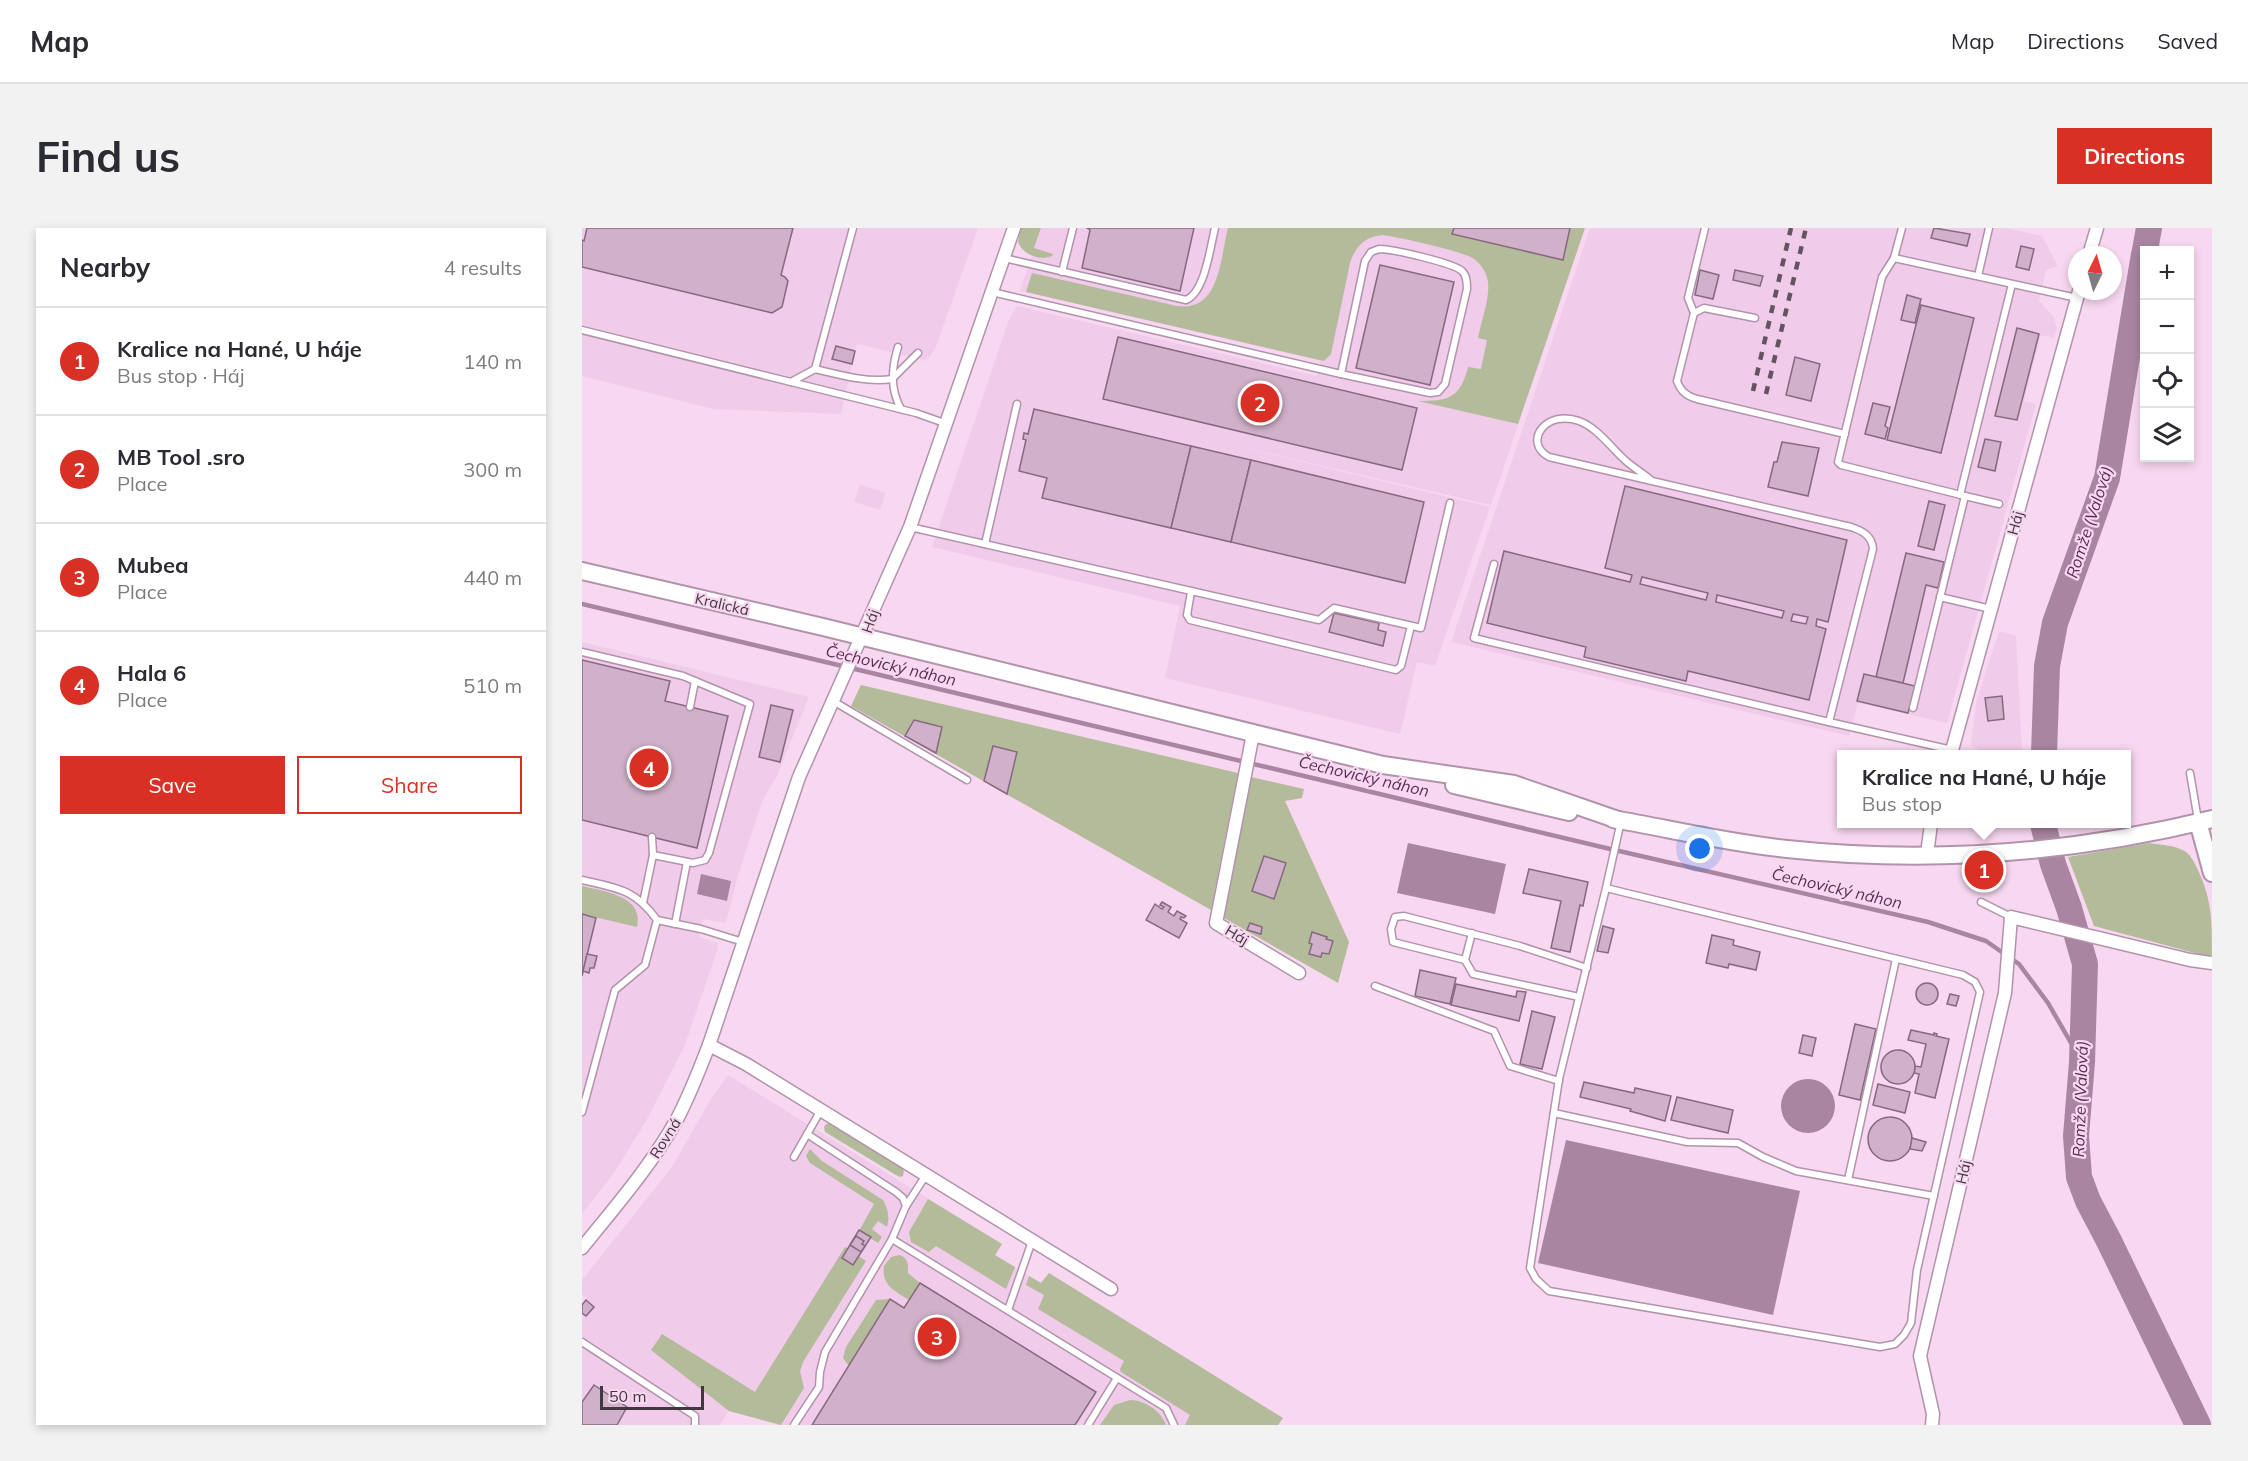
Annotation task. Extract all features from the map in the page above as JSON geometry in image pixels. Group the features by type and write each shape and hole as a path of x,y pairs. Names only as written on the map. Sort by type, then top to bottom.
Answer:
{"main road":[{"name":"Kralická","path":"582,572 861,637"},
{"name":"Háj","path":"861,637 1383,765 1511,799 1714,839 1788,849 1855,853 1927,854 2023,851 2071,845 2205,820"},
{"path":"2205,820 2212,873"}],"street":[{"name":"Háj","path":"861,637 910,527 1014,228"},
{"path":"2092,246 2097,228"},
{"name":"Háj","path":"1952,750 2077,300"},
{"name":"Rovná","path":"582,1248 660,1147 683,1107 709,1045 799,777 861,637"},
{"name":"Háj","path":"1253,734 1216,923 1299,973"},
{"path":"1927,854 1930,828"},
{"name":"Háj","path":"1932,1425 1933,1414 1920,1356 2005,993 2011,917"},
{"path":"2011,917 2190,960 2212,963"},
{"path":"709,1045 731,1055 1112,1289"}],"lane":[{"path":"815,369 853,228"},
{"path":"1062,272 1073,228"},
{"path":"1004,257 1186,300 1195,295 1200,284 1215,228"},
{"path":"1705,228 1688,298 1694,313 1677,381 1680,389 1687,396 1845,434"},
{"path":"1902,228 1894,258 1882,277 1838,462 1841,465 1999,504"},
{"path":"1978,276 1989,228"},
{"path":"992,292 1341,374 1430,393 1441,391 1445,384 1467,289 1463,272 1450,264 1385,249 1371,252 1365,261 1341,374"},
{"path":"1894,258 2012,284 2068,293"},
{"path":"1913,708 2012,284"},
{"path":"1694,313 1704,308 1755,318"},
{"path":"582,330 901,409 947,424"},
{"path":"897,347 892,379 895,398 901,409"},
{"path":"791,382 815,369 849,377 892,379 918,353"},
{"path":"985,544 1017,404"},
{"path":"1652,481 1583,423 1558,418 1549,421 1541,430 1538,439 1539,447 1549,457 1652,481 1851,527 1870,538 1873,549 1829,722"},
{"path":"910,527 1319,620 1334,608 1421,628 1449,503"},
{"path":"1494,564 1474,638 1943,750"},
{"path":"1191,591 1187,615 1190,620 1396,669 1401,666 1411,626"},
{"path":"1940,597 1991,610"},
{"path":"582,652 683,676 750,704 709,854 705,860 687,862 653,855"},
{"path":"690,707 695,681"},
{"path":"832,701 967,780"},
{"path":"2190,773 2205,820"},
{"path":"1606,888 1964,975 1975,982 1980,993 1917,1270 1911,1323 1895,1344 1880,1347 1549,1291 1536,1279 1530,1268 1559,1081 1622,821"},
{"path":"643,903 653,855 652,837"},
{"path":"675,924 687,862"},
{"path":"582,880 621,889 643,903 657,920 744,942"},
{"path":"1981,902 2011,917"},
{"path":"1465,960 1394,942 1391,929 1395,917 1404,916 1521,946 1587,968"},
{"path":"582,1112 615,990 645,965 657,920"},
{"path":"1472,933 1465,960 1473,974 1579,997"},
{"path":"1848,1180 1896,958"},
{"path":"1375,986 1494,1031 1510,1066 1559,1081"},
{"path":"794,1157 821,1110"},
{"path":"1554,1113 1687,1142 1738,1143 1796,1171 1934,1196"},
{"path":"807,1134 896,1192 903,1198 906,1206"},
{"path":"794,1425 819,1387 825,1352 892,1239 906,1206 926,1175"},
{"path":"892,1239 1166,1408 1174,1425"},
{"path":"1008,1310 1032,1241"},
{"path":"582,1342 695,1416 695,1425"},
{"path":"1088,1425 1117,1378"}],"shaded area":[{"path":"582,228 978,228 936,347 927,361 857,344 841,414 713,409 582,376"},
{"path":"1041,228 1585,228 1491,505 1198,437 1490,507 1435,666 1417,662 1400,734 1165,678 1180,606 932,547 1008,322 1017,306 1317,376 1320,361 1020,291"},
{"path":"1590,228 2005,228 2042,236 2058,266 2046,270 2039,301 2054,317 2057,328 2054,338 2041,335 2024,401 2036,404 1947,723 1858,703 1849,736 1451,642"},
{"path":"860,484 886,493 880,510 854,502"},
{"path":"1999,631 2016,636 2022,750 1979,750 1971,745 1976,703"},
{"path":"582,642 809,697 777,776 763,799 739,872 726,923 703,919 699,937 718,943 717,951 685,1045 646,1121 614,1173 582,1214"},
{"path":"1408,843 1506,864 1495,914 1397,893"},
{"path":"701,874 731,881 727,901 697,894"},
{"path":"728,1075 1002,1244 995,1255 1041,1283 1049,1273 1283,1418 1278,1425 777,1425 778,1423 729,1411 720,1425 582,1425 582,1303 586,1298 582,1294 582,1280 672,1167 712,1097"},
{"path":"1803,1079 1813,1079 1823,1083 1831,1091 1835,1106 1831,1121 1823,1129 1813,1133 1803,1133 1793,1129 1785,1121 1781,1111 1781,1101 1785,1091 1793,1083"},
{"path":"1566,1140 1800,1191 1773,1315 1538,1263"}],"green space":[{"path":"1021,228 1041,228 1034,248 1053,254 1052,256 1042,258 1032,256 1020,247 1018,242"},
{"path":"1228,228 1454,228 1452,233 1563,259 1570,228 1585,228 1518,424 1418,401 1445,399 1457,392 1468,367 1481,369 1487,340 1478,338 1488,296 1485,272 1474,259 1444,248 1383,235 1362,243 1350,263 1331,354 1324,361 1026,292 1032,273 1177,306 1191,306 1202,301 1216,281"},
{"path":"861,685 1238,773 1211,910 851,706"},
{"path":"1251,777 1304,789 1302,798 1285,801 1349,942 1338,983 1224,918"},
{"path":"2149,843 2178,848 2194,861 2208,900 2212,955 2206,956 2094,926 2068,857"},
{"path":"582,886 611,893 629,902 635,908 638,917 637,927 582,914"},
{"path":"840,1122 897,1157 904,1171 903,1176 896,1175 825,1132 826,1124"},
{"path":"810,1149 822,1161 883,1200 888,1213 887,1227 878,1221 872,1229 882,1237 878,1243 859,1231 874,1204 810,1163 806,1156"},
{"path":"928,1199 1002,1244 995,1255 1015,1267 1006,1289 936,1246 929,1252 911,1242 909,1232"},
{"path":"845,1247 866,1261 803,1362 800,1371 804,1388 781,1425 729,1411 651,1350 662,1334 755,1392"},
{"path":"900,1255 906,1260 908,1273 920,1283 909,1300 890,1287 884,1273 884,1266 891,1257"},
{"path":"1049,1273 1283,1418 1278,1425 1185,1425 1190,1415 1121,1372 1124,1361 1038,1309 1044,1295 1026,1285 1029,1276 1041,1283"},
{"path":"890,1299 849,1366 843,1358 846,1347 876,1300"},
{"path":"1136,1400 1152,1407 1166,1425 1100,1425 1114,1405"}],"building":[{"path":"587,228 793,228 781,275 788,281 782,307 772,313 582,267 582,240 584,241"},
{"path":"1087,228 1194,228 1180,291 1082,268 1090,230"},
{"path":"1454,228 1570,228 1563,260 1452,234"},
{"path":"1934,228 1970,234 1967,246 1931,238"},
{"path":"2021,246 2034,249 2029,270 2016,267"},
{"path":"1380,265 1454,282 1430,385 1356,368"},
{"path":"1700,270 1719,275 1713,299 1695,295"},
{"path":"1735,270 1763,276 1760,286 1733,280"},
{"path":"1907,295 1921,299 1915,323 1901,320"},
{"path":"1921,305 1974,318 1941,453 1887,440"},
{"path":"2017,328 2039,334 2017,420 1995,416"},
{"path":"1118,337 1417,408 1402,470 1103,399"},
{"path":"836,346 855,351 852,364 832,359"},
{"path":"1795,357 1820,364 1811,401 1786,395"},
{"path":"1873,403 1890,407 1885,426 1888,428 1885,439 1865,434"},
{"path":"1034,409 1191,446 1171,528 1042,498 1047,478 1019,471 1026,440 1023,439 1024,433 1028,434"},
{"path":"1985,439 2001,442 1995,471 1978,467"},
{"path":"1782,442 1819,448 1808,496 1768,487"},
{"path":"1191,446 1251,460 1231,542 1171,528"},
{"path":"1251,460 1424,502 1405,583 1231,542"},
{"path":"1625,486 1847,540 1828,622 1817,619 1816,626 1826,629 1809,700 1688,671 1686,681 1584,657 1586,647 1487,623 1504,551 1630,582 1632,575 1605,568","holes":["1642,577 1708,593 1706,600 1640,584","1717,595 1784,611 1782,618 1716,602","1793,614 1808,617 1806,624 1791,621"]},
{"path":"1929,501 1945,505 1934,550 1918,546"},
{"path":"1906,553 1944,562 1938,588 1926,585 1903,683 1876,677"},
{"path":"1334,613 1379,623 1378,630 1386,632 1383,646 1329,632"},
{"path":"582,660 670,681 665,701 728,716 697,848 582,820"},
{"path":"1864,674 1915,686 1908,713 1857,701"},
{"path":"2002,696 2004,719 1988,721 1985,698"},
{"path":"771,705 793,710 780,762 759,757"},
{"path":"914,720 942,727 936,753 905,736"},
{"path":"993,746 1017,752 1007,794 984,781"},
{"path":"1264,856 1286,863 1274,899 1252,891"},
{"path":"1529,869 1588,882 1583,906 1580,905 1570,952 1551,948 1561,901 1523,893"},
{"path":"1162,902 1171,907 1168,912 1174,916 1177,911 1186,916 1180,919 1187,923 1179,938 1146,920 1155,904 1162,909 1164,907 1160,905"},
{"path":"582,914 596,918 582,976"},
{"path":"1250,923 1262,927 1261,934 1247,930"},
{"path":"1603,926 1614,929 1608,953 1597,951"},
{"path":"1312,932 1333,941 1329,954 1322,953 1321,957 1309,954"},
{"path":"1712,935 1734,940 1733,945 1760,952 1756,970 1729,964 1728,968 1706,963"},
{"path":"587,954 597,956 594,968 590,968 589,973 583,971"},
{"path":"1420,970 1456,978 1450,1004 1415,996"},
{"path":"1927,983 1935,986 1938,994 1935,1002 1927,1005 1919,1002 1916,994 1919,986"},
{"path":"1456,984 1516,997 1517,991 1526,992 1519,1021 1451,1005"},
{"path":"1950,994 1959,996 1956,1006 1947,1004"},
{"path":"1532,1011 1555,1017 1542,1069 1520,1064"},
{"path":"1855,1024 1876,1029 1860,1100 1839,1095"},
{"path":"1911,1030 1934,1035 1934,1033 1937,1034 1936,1036 1949,1039 1935,1098 1915,1093 1919,1074 1914,1073 1915,1066 1921,1067 1926,1044 1908,1040"},
{"path":"1803,1035 1816,1038 1812,1056 1799,1053"},
{"path":"1898,1050 1910,1055 1915,1067 1910,1079 1898,1084 1886,1079 1881,1067 1886,1055"},
{"path":"1584,1082 1634,1093 1635,1088 1671,1096 1665,1121 1630,1111 1631,1109 1580,1097"},
{"path":"1878,1084 1910,1092 1905,1113 1873,1105"},
{"path":"1677,1097 1733,1110 1728,1133 1671,1120"},
{"path":"1890,1117 1905,1124 1912,1139 1905,1154 1890,1161 1875,1154 1868,1139 1875,1124"},
{"path":"1912,1138 1926,1142 1922,1151 1910,1149"},
{"path":"859,1230 871,1237 853,1265 842,1258"},
{"path":"856,1236 864,1241 862,1244 865,1246 861,1252 850,1245"},
{"path":"920,1283 1096,1392 1075,1425 812,1425 890,1299 904,1308"},
{"path":"586,1300 594,1307 586,1316 582,1313 582,1305"},
{"path":"594,1385 627,1407 617,1425 582,1425 582,1402"}],"waterway":[{"name":"Romže (Valová)","path":"2146,246 2149,228"},
{"name":"Romže (Valová)","path":"2044,750 2047,666 2055,623 2107,478 2140,278"},
{"name":"Čechovický náhon","path":"582,604 1606,848 1928,922 1986,941 2019,964 2048,1003 2082,1062"},
{"name":"Romže (Valová)","path":"2044,828 2085,964 2082,1062 2076,1136 2079,1177 2088,1201 2198,1425"}],"railway":[{"path":"1753,391 1791,228"},
{"path":"1766,394 1806,228"}],"place":[{"name":"MB Tool .sro","path":"1260,403"},
{"name":"Hala 6","path":"649,768"},
{"name":"Kralice na Hané, U háje","path":"1984,870"},
{"name":"Mubea","path":"937,1337"}]}
